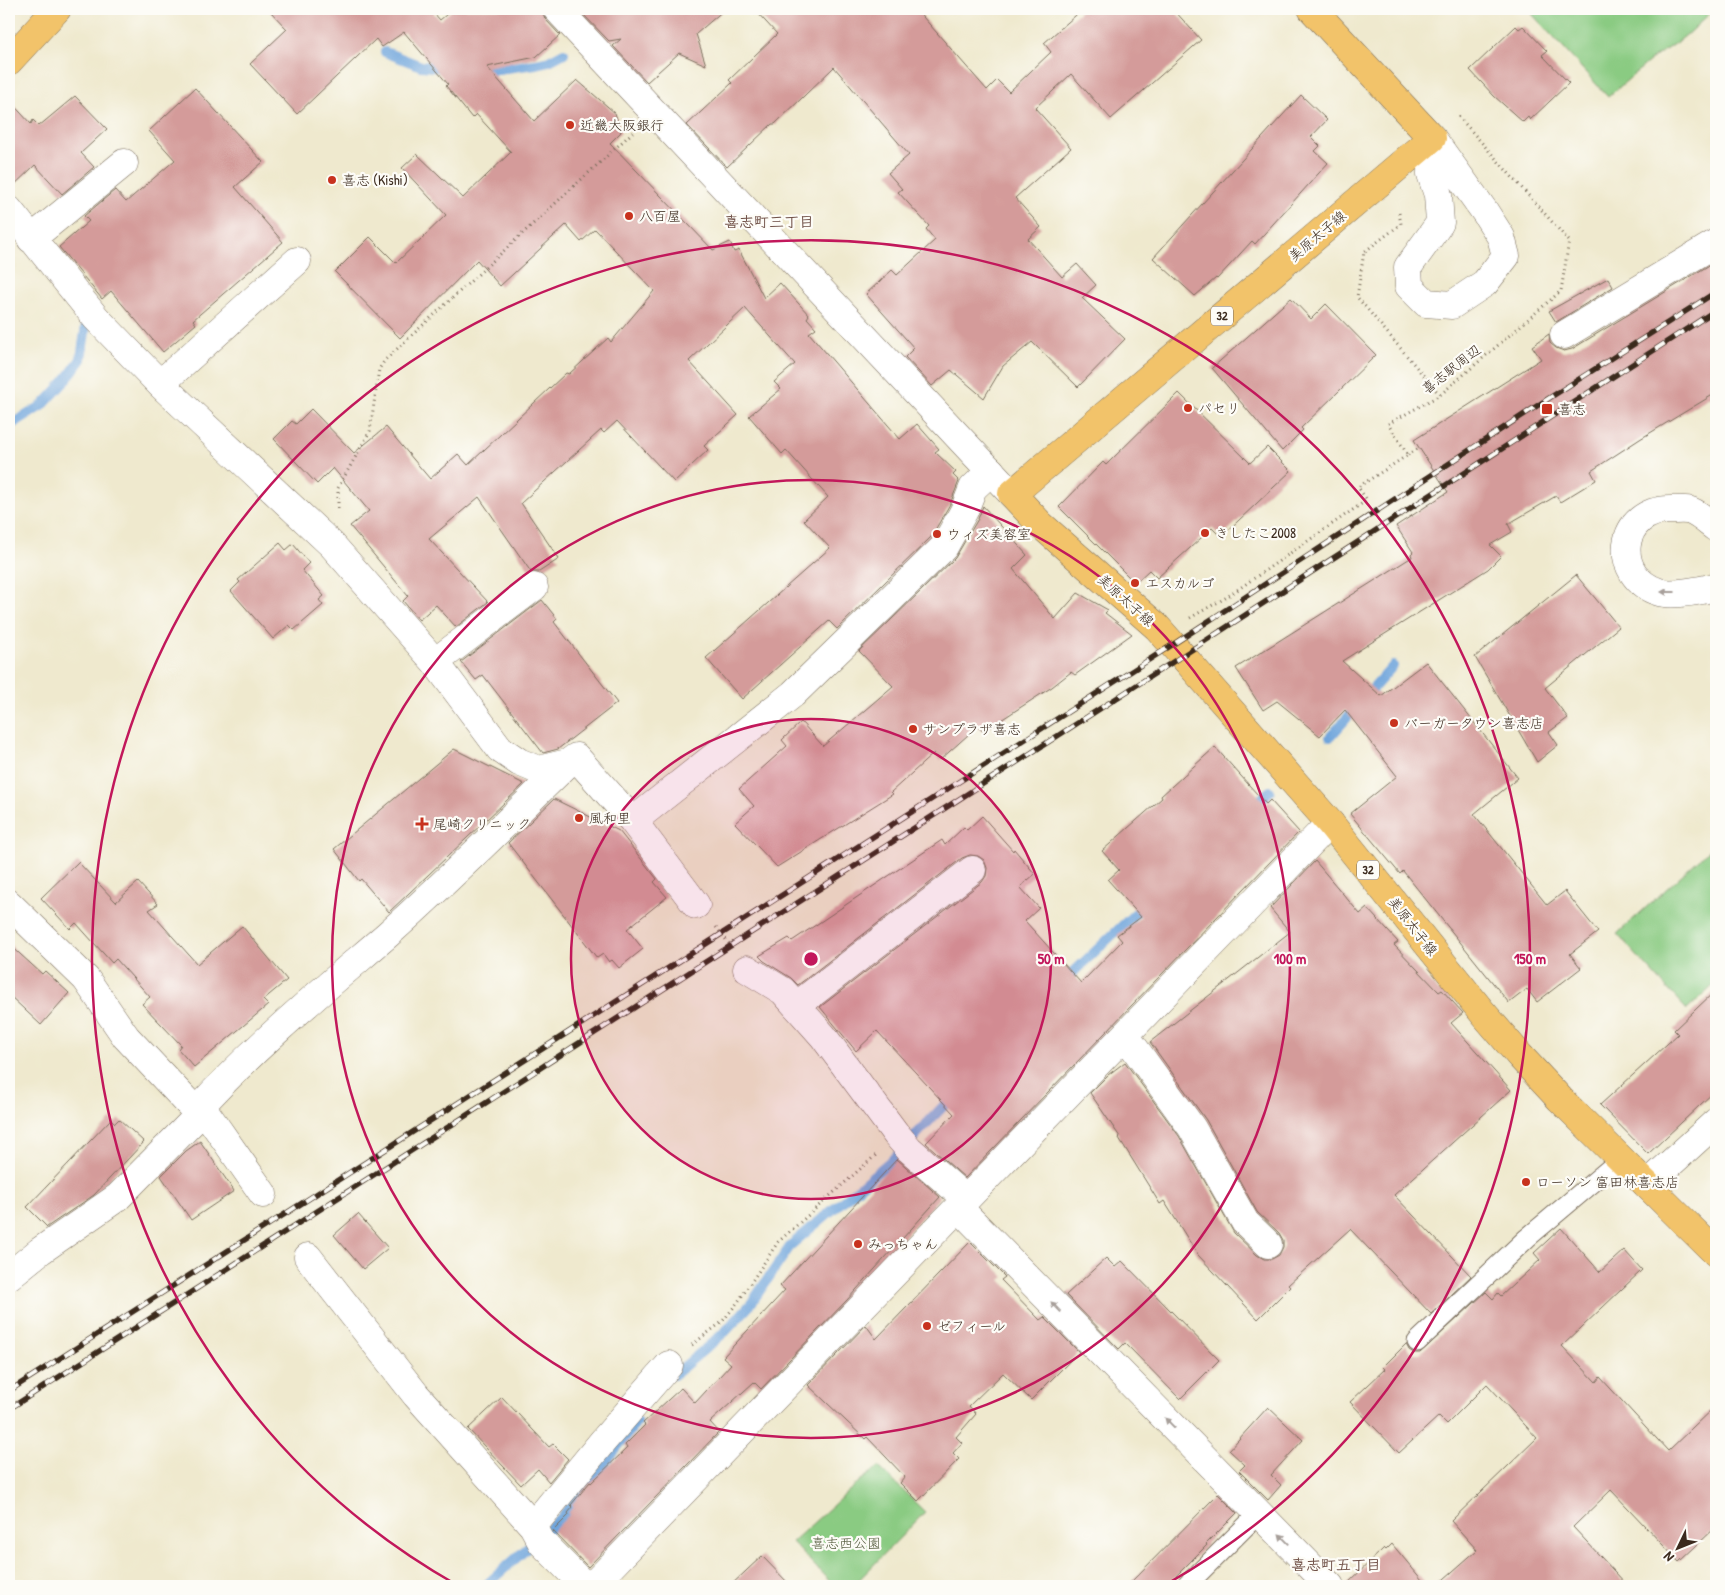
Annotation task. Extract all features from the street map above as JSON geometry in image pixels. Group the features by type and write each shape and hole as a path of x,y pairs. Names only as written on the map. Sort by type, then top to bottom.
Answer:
{"main road":[{"path":"9,60 57,9"},
{"path":"1312,9 1432,138"},
{"name":"美原太子線","path":"1432,138 1012,494 1041,524 1157,627 1330,823 1501,1035 1560,1099 1716,1253"}],"street":[{"path":"557,9 1012,494"},
{"path":"1432,138 1501,237 1506,256 1485,282 1452,305 1426,303 1409,286 1408,267 1440,223 1438,195 1431,174 1432,138"},
{"path":"31,240 124,163"},
{"path":"9,210 31,240 96,318 160,384 332,545 435,662 500,749 519,762 538,770 568,763"},
{"path":"1564,334 1716,243"},
{"path":"160,384 297,261"},
{"path":"633,822 793,694 924,567 944,546 964,511 973,488 991,471"},
{"path":"1716,528 1690,510 1660,510 1648,515 1636,524 1627,537 1626,553 1635,575 1646,586 1661,593 1692,592 1716,588"},
{"path":"435,662 534,587"},
{"path":"9,1276 40,1251 118,1197 192,1122 198,1109 260,1045 388,934 576,757 633,822 696,905"},
{"path":"592,1586 1330,823"},
{"path":"796,1006 972,870"},
{"path":"9,904 86,979 126,1037 191,1106 207,1114 262,1194"},
{"path":"747,969 783,991 823,1036 896,1134 1330,1586"},
{"path":"1125,1035 1192,1128 1245,1222 1268,1244"},
{"path":"1647,1185 1716,1122"},
{"path":"308,1258 416,1395 585,1586"},
{"path":"537,1534 669,1365"}],"lane":[{"path":"1417,1342 1527,1238 1621,1159"},
{"path":"1186,1586 1259,1513"}],"path":[{"path":"332,545 338,525 338,488 370,431 379,369 385,360 654,112"},
{"name":"喜志駅周辺","path":"1408,455 1388,424 1440,395 1561,291 1569,241 1458,116"},
{"path":"1157,627 1176,627 1227,597 1367,500 1358,487 1419,448"},
{"path":"696,905 747,969"},
{"path":"669,1365 722,1322 738,1302 778,1242 896,1134"}],"green space":[{"path":"1537,9 1715,9 1684,37 1652,59 1608,97 1532,14"},
{"path":"1709,850 1716,858 1716,983 1687,1010 1617,934"},
{"name":"喜志西公園","path":"879,1467 925,1512 853,1586 834,1586 792,1542 861,1480"}],"building":[{"path":"268,9 437,9 433,12 440,20 453,9 542,9 545,19 560,35 536,57 487,67 534,121 577,80 615,113 621,132 610,143 713,250 730,242 734,252 739,250 764,298 780,283 809,315 807,318 816,328 809,333 900,439 917,424 939,449 935,452 956,472 953,475 959,481 950,504 931,537 837,629 829,621 742,699 706,658 830,548 804,520 828,497 786,450 782,454 749,416 781,389 774,382 795,364 745,308 689,361 738,415 704,446 708,450 674,482 617,421 604,433 601,430 521,503 559,559 539,572 531,572 479,497 429,539 488,602 456,627 436,605 419,620 403,601 408,596 350,526 369,511 333,468 317,484 274,439 292,421 296,424 311,409 354,453 386,427 430,479 458,454 468,465 566,373 569,374 608,338 611,342 654,291 595,229 581,242 566,225 500,286 477,260 400,338 335,272 370,237 396,263 446,215 402,168 417,154 463,198 511,152 476,114 472,118 446,86 448,84 404,32 382,47 376,39 297,114 250,64 287,29"},
{"path":"578,9 725,9 696,34 706,65 679,53 647,82 613,46 621,39 609,41"},
{"path":"754,9 916,9 987,90 997,80 1009,92 1051,52 1044,43 1083,9 1173,9 1201,40 1111,119 1071,74 1035,108 1071,148 1015,198 1041,227 1028,239 1062,277 1077,264 1096,285 1082,298 1125,339 1078,387 1032,342 1003,366 984,398 951,370 932,386 905,357 914,348 866,294 892,270 897,275 935,240 926,229 929,226 898,192 902,189 888,173 909,155 834,67 727,167 687,125 732,83 729,80 777,34"},
{"path":"1516,26 1519,29 1523,26 1547,51 1542,55 1569,83 1530,120 1528,117 1523,122 1494,96 1470,70"},
{"path":"195,88 263,162 235,187 283,242 193,320 196,324 163,352 111,291 102,299 59,247 89,221 84,216 115,190 126,202 175,160 149,131"},
{"path":"1301,95 1327,120 1311,137 1320,146 1315,151 1328,163 1255,244 1252,241 1217,279 1195,296 1153,258"},
{"path":"75,96 107,129 81,153 94,167 62,194 35,165 9,190 9,100 31,124 33,120 39,126"},
{"path":"1716,261 1716,393 1591,471 1596,480 1560,502 1556,496 1508,524 1512,532 1490,545 1501,556 1488,569 1342,661 1381,696 1426,662 1518,778 1474,814 1547,905 1565,891 1598,932 1570,954 1581,968 1537,1002 1527,989 1509,1003 1403,871 1400,874 1350,814 1397,776 1345,710 1320,736 1277,701 1263,710 1236,668 1412,557 1411,554 1413,552 1396,526 1448,492 1414,440 1541,359 1532,346 1549,334 1550,343 1556,348 1564,351 1572,349"},
{"path":"1608,278 1613,287 1556,322 1549,311"},
{"path":"1291,298 1311,319 1326,304 1376,355 1301,428 1303,430 1282,451 1212,368"},
{"path":"1179,393 1250,463 1267,447 1291,471 1221,537 1212,528 1157,578 1149,570 1135,583 1059,507 1103,462 1106,465"},
{"path":"983,506 1027,555 1013,569 1055,619 1078,593 1108,610 1105,613 1132,634 1075,675 1071,672 1052,687 984,731 978,726 940,760 934,753 891,792 893,794 777,867 735,823 754,806 739,789 787,746 782,740 801,722 823,746 893,686 859,651 955,558 978,519"},
{"path":"280,543 286,550 293,544 309,563 302,570 324,596 319,600 323,605 294,630 289,625 273,639 231,591 240,582 238,580"},
{"path":"1576,575 1619,627 1545,688 1568,718 1549,732 1558,745 1537,762 1475,657"},
{"path":"542,600 557,619 554,622 617,703 558,749 543,753 483,675 476,680 461,662"},
{"path":"1215,747 1266,804 1270,800 1299,832 965,1178 926,1143 954,1114 877,1031 856,1051 820,1007 982,882 986,876 987,868 984,860 978,856 970,855 962,858 798,985 759,956 789,938 792,941 942,840 945,845 964,827 967,830 982,816 1035,874 1020,887 1039,908 1025,921 1081,983 1122,941 1117,935 1141,917 1108,880 1119,870 1102,851 1162,798 1161,796"},
{"path":"454,749 524,784 389,912 361,879 359,881 334,849"},
{"path":"554,799 619,831 657,879 654,882 667,897 627,929 643,949 619,968 612,960 609,962 603,954 597,958 508,843"},
{"path":"1315,861 1360,914 1367,908 1398,942 1394,945 1439,992 1442,990 1463,1013 1451,1023 1511,1090 1394,1195 1471,1276 1431,1314 1350,1229 1288,1285 1290,1287 1258,1319 1198,1255 1164,1201 1160,1204 1120,1137 1090,1093 1108,1075 1125,1062 1179,1136 1234,1233 1257,1255 1264,1259 1272,1259 1279,1255 1283,1247 1283,1240 1279,1233 1257,1212 1206,1120 1150,1042 1290,932 1270,908"},
{"path":"78,862 116,902 138,882 158,904 149,910 197,964 242,926 287,980 263,1000 268,1005 194,1067 178,1049 181,1045 142,1004 150,997 116,959 112,963 76,923 70,929 41,898"},
{"path":"9,944 42,974 45,971 69,993 41,1025 9,995"},
{"path":"1716,990 1716,1090 1648,1154 1600,1105 1678,1034 1674,1030"},
{"path":"111,1119 115,1123 119,1119 144,1142 94,1195 47,1227 27,1207"},
{"path":"200,1141 234,1191 191,1220 161,1176 186,1151"},
{"path":"897,1159 940,1197 847,1300 761,1389 754,1382 710,1422 719,1432 588,1567 553,1531 569,1515 568,1513 573,1507 571,1505 590,1482 627,1448 625,1445 645,1425 643,1423 681,1388 695,1403 731,1364 723,1357 785,1290 780,1286"},
{"path":"358,1214 388,1248 363,1269 334,1235"},
{"path":"1561,1228 1600,1272 1624,1250 1642,1270 1562,1346 1596,1382 1600,1377 1668,1451 1716,1405 1716,1527 1679,1562 1611,1490 1573,1527 1628,1586 1436,1586 1477,1550 1451,1521 1537,1438 1487,1384 1447,1424 1439,1416 1399,1453 1350,1402 1385,1369 1383,1367 1406,1344 1409,1350 1414,1353 1420,1353 1486,1292 1493,1299 1498,1293 1501,1296 1540,1260 1534,1253"},
{"path":"970,1242 1005,1277 1001,1280 1040,1320 1044,1317 1079,1352 1031,1400 1003,1373 969,1406 976,1414 956,1437 962,1443 953,1453 959,1459 918,1501 900,1483 905,1477 867,1437 865,1439 808,1385 866,1325 876,1339"},
{"path":"1106,1258 1115,1267 1122,1261 1219,1360 1180,1399 1125,1343 1119,1349 1066,1295"},
{"path":"502,1397 549,1447 553,1444 568,1459 549,1482 538,1469 521,1485 468,1429"},
{"path":"1268,1407 1303,1440 1271,1475 1281,1485 1268,1500 1239,1471 1245,1465 1229,1450"},
{"path":"1218,1494 1237,1513 1207,1545 1166,1586 1127,1586"},
{"path":"1392,1544 1427,1586 1345,1586 1384,1548 1386,1550"},
{"path":"762,1556 791,1586 730,1586"}],"waterway":[{"path":"385,52 421,66 447,68"},
{"path":"476,72 536,64 549,61 564,53"},
{"path":"9,426 43,405 66,380 81,359 86,325"},
{"path":"1330,737 1393,666"},
{"path":"1252,807 1270,791"},
{"path":"1063,982 1147,902"},
{"path":"674,1375 725,1332 750,1305 791,1245 895,1157 954,1095"},
{"path":"485,1586 560,1519 637,1422"}],"railway":[{"path":"9,1391 1172,645 1543,402 1716,292"},
{"path":"9,1409 1182,656 1716,310"}],"place":[{"name":"近畿大阪銀行","path":"570,125"},
{"name":"喜志 (Kishi)","path":"332,180"},
{"name":"八百屋","path":"629,216"},
{"name":"パセリ","path":"1188,408"},
{"name":"喜志","path":"1547,409"},
{"name":"きしたこ2008","path":"1205,533"},
{"name":"ウィズ美容室","path":"937,534"},
{"name":"エスカルゴ","path":"1135,583"},
{"name":"バーガータウン喜志店","path":"1394,723"},
{"name":"サンプラザ喜志","path":"913,729"},
{"name":"風和里","path":"579,818"},
{"name":"尾崎クリニック","path":"422,824"},
{"name":"ローソン 富田林喜志店","path":"1526,1182"},
{"name":"みっちゃん","path":"858,1244"},
{"name":"ゼフィール","path":"927,1326"}],"district":[{"name":"喜志町三丁目","path":"769,222"},
{"name":"喜志町五丁目","path":"1336,1565"}]}
